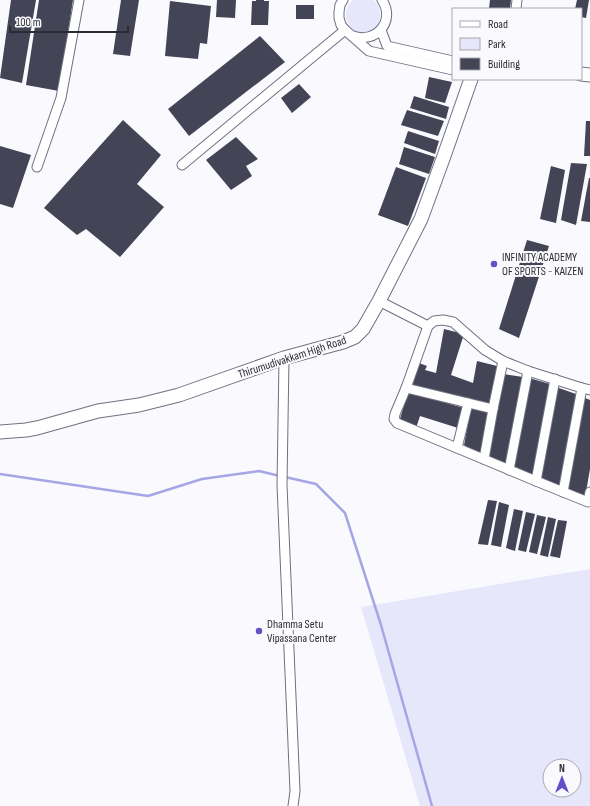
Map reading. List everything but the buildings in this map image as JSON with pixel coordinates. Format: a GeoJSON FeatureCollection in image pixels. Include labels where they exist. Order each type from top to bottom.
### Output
{"type":"FeatureCollection","features":[{"type":"Feature","properties":{"kind":"main road","name":"Thirumudivakkam High Road"},"geometry":{"type":"LineString","coordinates":[[0,432],[37,428],[111,408],[139,405],[172,396],[284,358],[343,342],[355,337],[363,328],[379,301],[421,219],[471,80]]}},
{"type":"Feature","properties":{"kind":"street"},"geometry":{"type":"LineString","coordinates":[[37,167],[61,98],[79,0]]}},
{"type":"Feature","properties":{"kind":"street"},"geometry":{"type":"LineString","coordinates":[[343,0],[340,5],[339,12],[339,18],[342,25],[348,33],[369,51],[452,70]]}},
{"type":"Feature","properties":{"kind":"street"},"geometry":{"type":"LineString","coordinates":[[348,33],[364,38],[370,37],[381,30],[386,19],[383,1]]}},
{"type":"Feature","properties":{"kind":"street"},"geometry":{"type":"LineString","coordinates":[[381,30],[387,46],[452,61]]}},
{"type":"Feature","properties":{"kind":"street"},"geometry":{"type":"LineString","coordinates":[[182,165],[348,33]]}},
{"type":"Feature","properties":{"kind":"street"},"geometry":{"type":"LineString","coordinates":[[379,301],[428,326]]}},
{"type":"Feature","properties":{"kind":"street"},"geometry":{"type":"LineString","coordinates":[[563,492],[586,389],[528,371],[503,361],[485,350],[453,322],[442,320],[434,322],[428,326],[395,414],[394,419],[396,423],[536,481],[563,492],[589,502],[590,492]]}},
{"type":"Feature","properties":{"kind":"street"},"geometry":{"type":"LineString","coordinates":[[284,358],[282,485],[295,791],[293,806]]}},
{"type":"Feature","properties":{"kind":"street"},"geometry":{"type":"LineString","coordinates":[[484,459],[503,361]]}},
{"type":"Feature","properties":{"kind":"street"},"geometry":{"type":"LineString","coordinates":[[510,470],[528,371]]}},
{"type":"Feature","properties":{"kind":"street"},"geometry":{"type":"LineString","coordinates":[[536,481],[555,379]]}},
{"type":"Feature","properties":{"kind":"street"},"geometry":{"type":"LineString","coordinates":[[406,388],[493,410]]}},
{"type":"Feature","properties":{"kind":"street"},"geometry":{"type":"LineString","coordinates":[[457,448],[468,403]]}},
{"type":"Feature","properties":{"kind":"green space"},"geometry":{"type":"Polygon","coordinates":[[[353,0],[373,0],[376,3],[379,7],[380,14],[378,24],[375,28],[368,32],[361,33],[355,31],[350,26],[347,21],[346,14],[348,7],[353,0]]]}},
{"type":"Feature","properties":{"kind":"green space"},"geometry":{"type":"Polygon","coordinates":[[[590,569],[590,806],[420,806],[361,607],[590,569]]]}},
{"type":"Feature","properties":{"kind":"waterway"},"geometry":{"type":"LineString","coordinates":[[0,474],[148,496],[202,479],[259,471],[280,476]]}},
{"type":"Feature","properties":{"kind":"waterway"},"geometry":{"type":"LineString","coordinates":[[285,477],[316,484],[345,513],[381,625],[432,806]]}},
{"type":"Feature","properties":{"kind":"place","name":"INFINITY ACADEMY OF SPORTS - KAIZEN"},"geometry":{"type":"Point","coordinates":[494,264]}},
{"type":"Feature","properties":{"kind":"place","name":"Dhamma Setu Vipassana Center"},"geometry":{"type":"Point","coordinates":[259,631]}}]}
